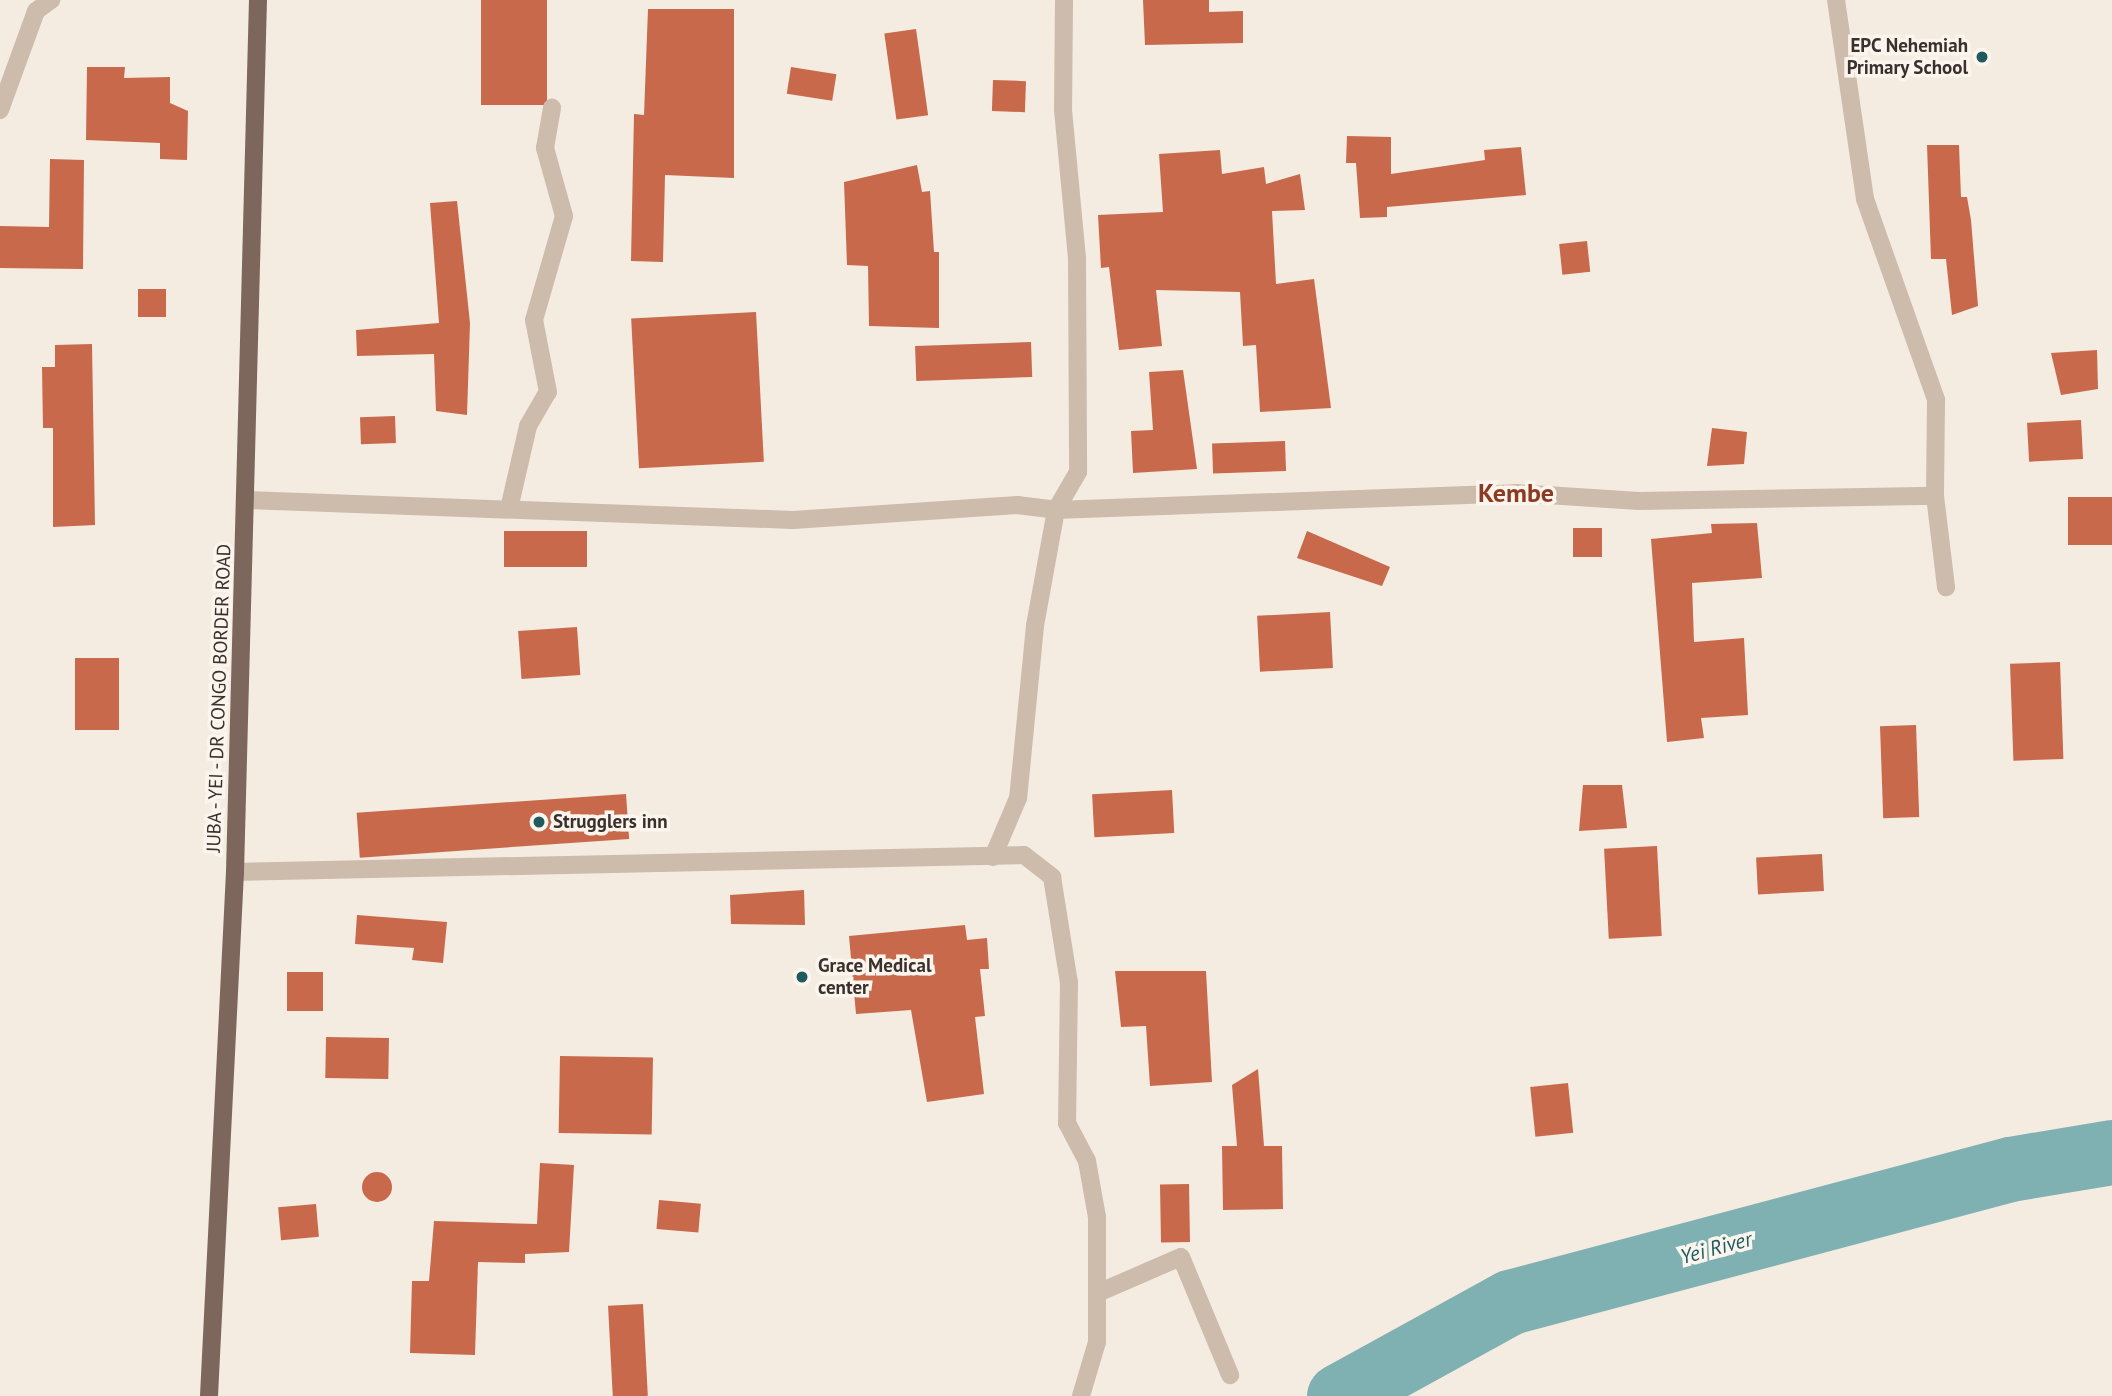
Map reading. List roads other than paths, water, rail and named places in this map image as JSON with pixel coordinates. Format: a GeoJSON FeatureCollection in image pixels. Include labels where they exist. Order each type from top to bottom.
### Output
{"type":"FeatureCollection","features":[{"type":"Feature","properties":{"kind":"main road","name":"JUBA - YEI - DR CONGO BORDER ROAD"},"geometry":{"type":"LineString","coordinates":[[209,1396],[235,872],[258,0]]}},
{"type":"Feature","properties":{"kind":"street"},"geometry":{"type":"LineString","coordinates":[[0,110],[36,12],[51,0]]}},
{"type":"Feature","properties":{"kind":"street"},"geometry":{"type":"LineString","coordinates":[[993,857],[1018,798],[1035,625],[1056,510],[1078,472],[1077,258],[1063,110],[1065,0]]}},
{"type":"Feature","properties":{"kind":"street"},"geometry":{"type":"LineString","coordinates":[[1836,0],[1865,200],[1936,400],[1935,496],[1946,587]]}},
{"type":"Feature","properties":{"kind":"street"},"geometry":{"type":"LineString","coordinates":[[509,509],[528,426],[548,393],[534,320],[564,216],[545,148],[552,108]]}},
{"type":"Feature","properties":{"kind":"street"},"geometry":{"type":"LineString","coordinates":[[246,500],[793,520],[1017,505],[1056,510],[1516,493],[1639,501],[1935,496]]}},
{"type":"Feature","properties":{"kind":"street"},"geometry":{"type":"LineString","coordinates":[[235,872],[1024,855],[1052,877],[1069,984],[1067,1124],[1087,1161],[1100,1292],[1097,1342],[1081,1396]]}},
{"type":"Feature","properties":{"kind":"street"},"geometry":{"type":"LineString","coordinates":[[1100,1292],[1181,1257],[1230,1375]]}},
{"type":"Feature","properties":{"kind":"waterway","name":"Yei River"},"geometry":{"type":"LineString","coordinates":[[1339,1396],[1510,1302],[2010,1169],[2112,1152]]}},
{"type":"Feature","properties":{"kind":"place","name":"EPC Nehemiah Primary School"},"geometry":{"type":"Point","coordinates":[1982,57]}},
{"type":"Feature","properties":{"kind":"place","name":"Strugglers inn"},"geometry":{"type":"Point","coordinates":[539,822]}},
{"type":"Feature","properties":{"kind":"place","name":"Grace Medical center"},"geometry":{"type":"Point","coordinates":[802,977]}},
{"type":"Feature","properties":{"kind":"district","name":"Kembe"},"geometry":{"type":"Point","coordinates":[1516,493]}}]}
